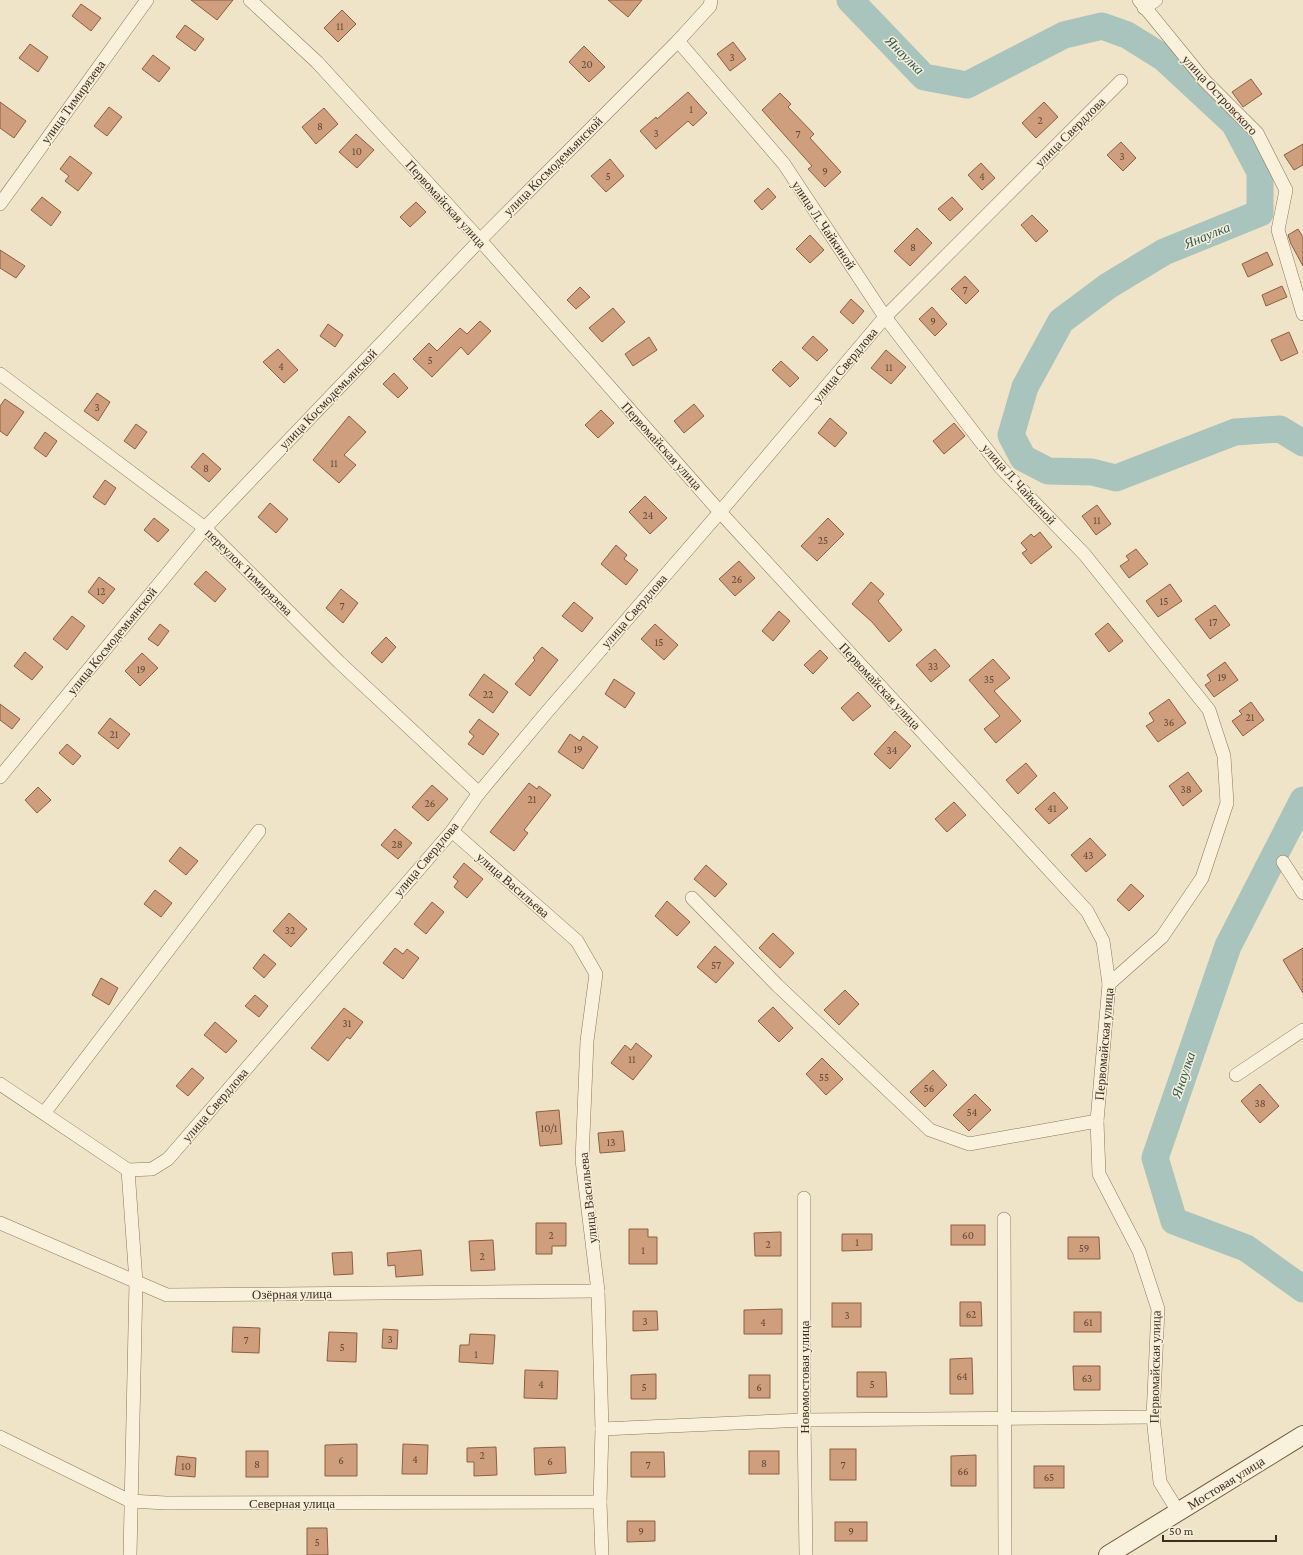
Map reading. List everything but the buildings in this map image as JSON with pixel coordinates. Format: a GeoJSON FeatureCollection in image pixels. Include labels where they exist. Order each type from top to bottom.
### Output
{"type":"FeatureCollection","features":[{"type":"Feature","properties":{"kind":"main road","name":"Мостовая улица"},"geometry":{"type":"LineString","coordinates":[[1108,1555],[1303,1435]]}},
{"type":"Feature","properties":{"kind":"street","name":"улица Тимирязева"},"geometry":{"type":"LineString","coordinates":[[0,204],[147,0]]}},
{"type":"Feature","properties":{"kind":"street","name":"Первомайская улица"},"geometry":{"type":"LineString","coordinates":[[250,0],[317,62],[480,240],[720,512],[1087,911],[1103,941],[1109,984],[1097,1121],[1099,1174],[1139,1251],[1158,1309],[1153,1417],[1160,1482],[1178,1513]]}},
{"type":"Feature","properties":{"kind":"street"},"geometry":{"type":"LineString","coordinates":[[678,42],[710,6],[711,0]]}},
{"type":"Feature","properties":{"kind":"street"},"geometry":{"type":"LineString","coordinates":[[1142,4],[1156,0]]}},
{"type":"Feature","properties":{"kind":"street","name":"улица Островского"},"geometry":{"type":"LineString","coordinates":[[1142,4],[1205,81],[1257,133],[1286,190],[1278,230],[1303,314]]}},
{"type":"Feature","properties":{"kind":"street","name":"улица Космодемьянской"},"geometry":{"type":"LineString","coordinates":[[0,777],[206,528],[480,240],[678,42]]}},
{"type":"Feature","properties":{"kind":"street","name":"улица Л. Чайкиной"},"geometry":{"type":"LineString","coordinates":[[678,42],[784,164],[885,317],[1001,468],[1085,555],[1209,710],[1224,756],[1227,803],[1202,878],[1162,936],[1109,984]]}},
{"type":"Feature","properties":{"kind":"street","name":"улица Свердлова"},"geometry":{"type":"LineString","coordinates":[[128,1170],[152,1169],[168,1159],[452,830],[479,794],[546,713],[720,512],[885,317],[1121,81]]}},
{"type":"Feature","properties":{"kind":"street","name":"переулок Тимирязева"},"geometry":{"type":"LineString","coordinates":[[0,374],[206,528],[339,662],[479,794]]}},
{"type":"Feature","properties":{"kind":"street","name":"улица Васильева"},"geometry":{"type":"LineString","coordinates":[[452,830],[577,940],[596,974],[587,1040],[582,1160],[598,1291],[602,1429],[600,1502],[602,1555]]}},
{"type":"Feature","properties":{"kind":"street"},"geometry":{"type":"LineString","coordinates":[[44,1112],[259,831]]}},
{"type":"Feature","properties":{"kind":"street"},"geometry":{"type":"LineString","coordinates":[[1283,862],[1303,893]]}},
{"type":"Feature","properties":{"kind":"street"},"geometry":{"type":"LineString","coordinates":[[692,898],[777,985],[930,1130],[969,1144],[1097,1121]]}},
{"type":"Feature","properties":{"kind":"street"},"geometry":{"type":"LineString","coordinates":[[1236,1075],[1303,1030]]}},
{"type":"Feature","properties":{"kind":"street"},"geometry":{"type":"LineString","coordinates":[[0,1084],[44,1112],[128,1170],[136,1282],[130,1555]]}},
{"type":"Feature","properties":{"kind":"street","name":"Новомостовая улица"},"geometry":{"type":"LineString","coordinates":[[804,1198],[804,1420],[806,1555]]}},
{"type":"Feature","properties":{"kind":"street"},"geometry":{"type":"LineString","coordinates":[[1004,1219],[1005,1555]]}},
{"type":"Feature","properties":{"kind":"street","name":"Озёрная улица"},"geometry":{"type":"LineString","coordinates":[[0,1223],[167,1295],[598,1291]]}},
{"type":"Feature","properties":{"kind":"street"},"geometry":{"type":"LineString","coordinates":[[602,1429],[804,1420],[1153,1417]]}},
{"type":"Feature","properties":{"kind":"street","name":"Северная улица"},"geometry":{"type":"LineString","coordinates":[[0,1437],[130,1501],[166,1503],[600,1502]]}},
{"type":"Feature","properties":{"kind":"waterway","name":"Янаулка"},"geometry":{"type":"LineString","coordinates":[[850,0],[924,77],[967,85],[1064,35],[1102,26],[1127,35],[1164,58],[1234,123],[1260,172],[1260,213],[1164,252],[1108,286],[1061,321],[1025,387],[1011,435],[1023,458],[1048,471],[1092,472],[1116,478],[1235,432],[1280,429],[1303,443]]}},
{"type":"Feature","properties":{"kind":"waterway","name":"Янаулка"},"geometry":{"type":"LineString","coordinates":[[1303,800],[1228,946],[1155,1158],[1174,1221],[1246,1248],[1303,1289]]}}]}
